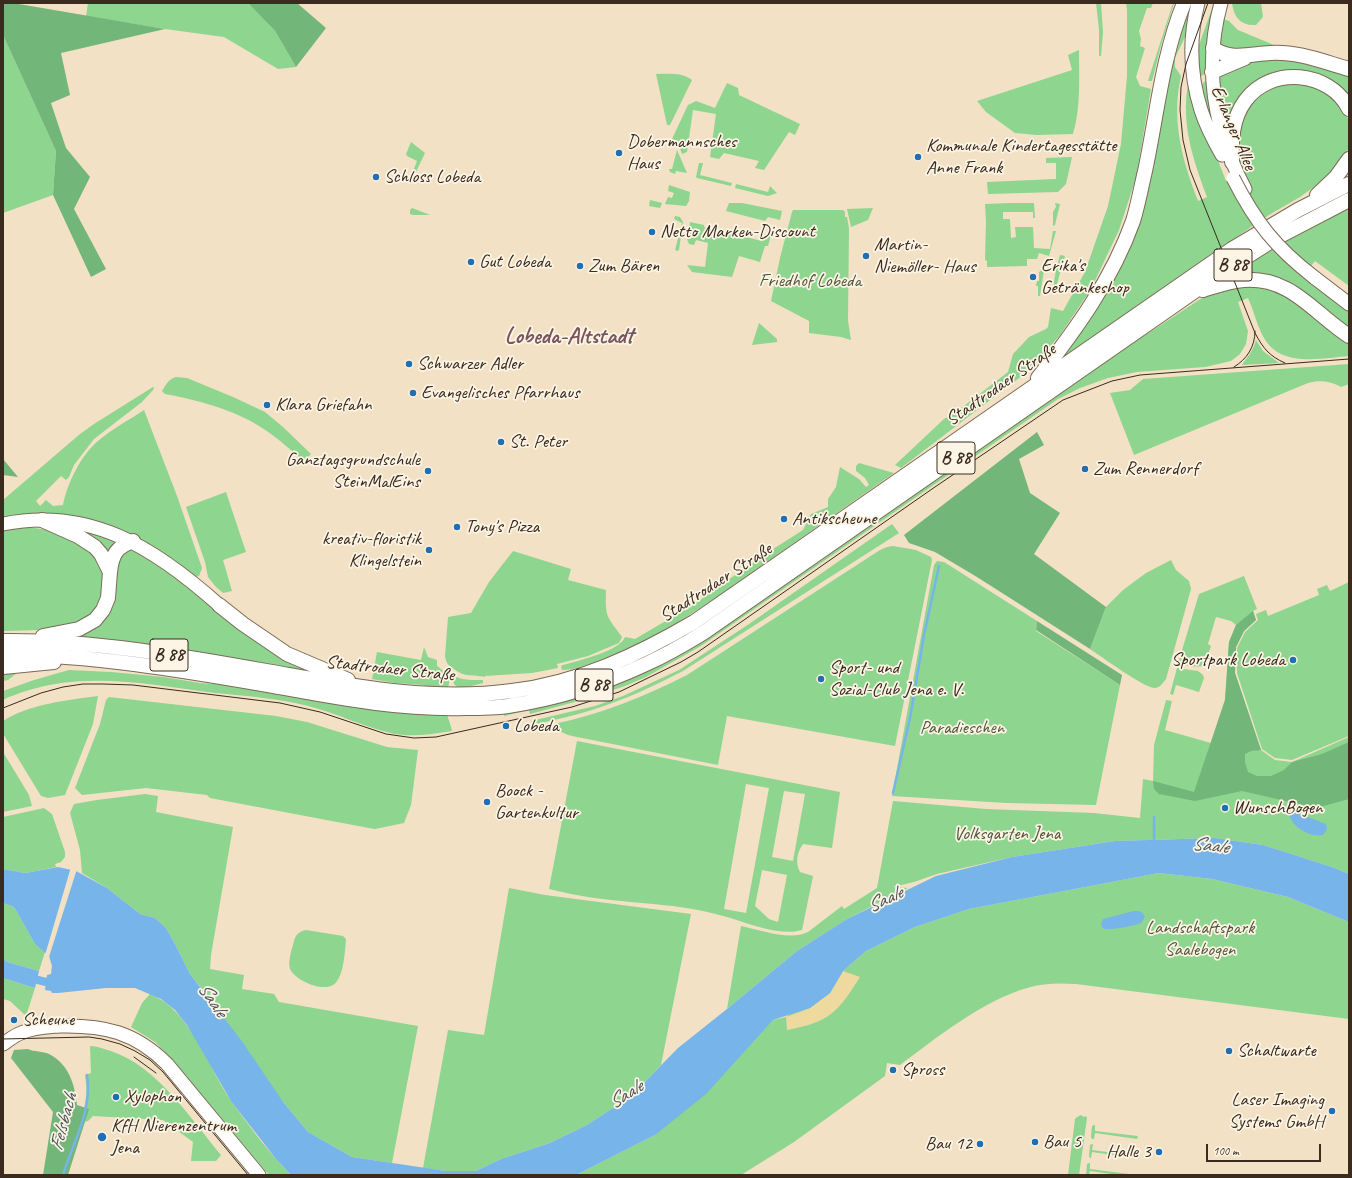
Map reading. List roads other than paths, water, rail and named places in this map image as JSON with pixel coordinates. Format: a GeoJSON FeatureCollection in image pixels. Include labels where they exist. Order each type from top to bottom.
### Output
{"type":"FeatureCollection","features":[{"type":"Feature","properties":{"kind":"main road"},"geometry":{"type":"LineString","coordinates":[[1029,389],[1092,305],[1124,244],[1138,203],[1172,35],[1184,3]]}},
{"type":"Feature","properties":{"kind":"main road","name":"Erlanger Allee"},"geometry":{"type":"LineString","coordinates":[[1198,3],[1194,22],[1192,45],[1192,65],[1195,86],[1201,111],[1206,123],[1236,177]]}},
{"type":"Feature","properties":{"kind":"main road","name":"Erlanger Allee"},"geometry":{"type":"LineString","coordinates":[[1221,3],[1216,24],[1212,72],[1218,117],[1236,177],[1248,208],[1267,229],[1284,252],[1317,275]]}},
{"type":"Feature","properties":{"kind":"main road"},"geometry":{"type":"LineString","coordinates":[[1213,48],[1225,54],[1251,56]]}},
{"type":"Feature","properties":{"kind":"main road"},"geometry":{"type":"LineString","coordinates":[[1195,86],[1203,78],[1225,66],[1251,56],[1268,53],[1296,54],[1349,69]]}},
{"type":"Feature","properties":{"kind":"main road"},"geometry":{"type":"LineString","coordinates":[[1232,162],[1231,147],[1233,130],[1241,107],[1253,93],[1269,83],[1291,77],[1311,79],[1324,84],[1335,92],[1349,109]]}},
{"type":"Feature","properties":{"kind":"main road"},"geometry":{"type":"LineString","coordinates":[[1298,210],[1336,177],[1349,159]]}},
{"type":"Feature","properties":{"kind":"main road","name":"Stadtrodaer Straße"},"geometry":{"type":"LineString","coordinates":[[8,641],[63,643],[145,652],[399,693],[443,695],[486,694],[514,691],[599,670],[636,654],[688,626],[731,598],[1232,249],[1298,210],[1349,184]]}},
{"type":"Feature","properties":{"kind":"main road","name":"Stadtrodaer Straße"},"geometry":{"type":"LineString","coordinates":[[3,654],[88,658],[193,673],[364,702],[423,708],[507,706],[564,694],[609,680],[648,664],[709,629],[1191,293],[1276,238],[1349,200]]}},
{"type":"Feature","properties":{"kind":"main road"},"geometry":{"type":"LineString","coordinates":[[1317,275],[1349,294]]}},
{"type":"Feature","properties":{"kind":"main road"},"geometry":{"type":"LineString","coordinates":[[1317,275],[1349,304]]}},
{"type":"Feature","properties":{"kind":"main road"},"geometry":{"type":"LineString","coordinates":[[1191,293],[1243,280],[1267,281],[1289,289],[1349,336]]}},
{"type":"Feature","properties":{"kind":"main road"},"geometry":{"type":"LineString","coordinates":[[1326,318],[1349,330]]}},
{"type":"Feature","properties":{"kind":"main road"},"geometry":{"type":"LineString","coordinates":[[3,524],[42,520],[70,522],[108,531],[133,541],[152,552],[206,593],[243,624],[287,654],[369,689]]}},
{"type":"Feature","properties":{"kind":"main road"},"geometry":{"type":"LineString","coordinates":[[42,520],[78,536],[95,547],[110,572]]}},
{"type":"Feature","properties":{"kind":"main road"},"geometry":{"type":"LineString","coordinates":[[8,641],[79,629],[95,620],[103,610],[108,598],[111,561],[116,551],[122,545],[133,541]]}},
{"type":"Feature","properties":{"kind":"main road"},"geometry":{"type":"LineString","coordinates":[[3,667],[88,658]]}},
{"type":"Feature","properties":{"kind":"main road"},"geometry":{"type":"LineString","coordinates":[[3,1044],[21,1033],[39,1027],[89,1026],[106,1028],[131,1037],[155,1053],[166,1064],[258,1175]]}},
{"type":"Feature","properties":{"kind":"water"},"geometry":{"type":"Polygon","coordinates":[[[1289,810],[1326,824],[1327,829],[1323,835],[1317,835],[1300,829],[1292,821],[1289,810]]]}},
{"type":"Feature","properties":{"kind":"water","name":"Saale"},"geometry":{"type":"Polygon","coordinates":[[[1215,838],[1263,845],[1332,867],[1349,874],[1349,922],[1288,897],[1212,879],[1159,873],[969,909],[915,927],[866,951],[843,971],[830,993],[810,1008],[773,1020],[706,1094],[655,1135],[576,1175],[291,1175],[276,1159],[231,1101],[187,1025],[175,1010],[161,999],[135,988],[106,988],[58,993],[52,993],[51,991],[45,990],[47,975],[51,974],[52,966],[49,956],[35,944],[14,907],[3,903],[3,869],[25,873],[58,867],[76,871],[107,888],[140,914],[155,918],[166,928],[190,974],[241,1040],[284,1103],[308,1132],[352,1157],[446,1171],[476,1171],[501,1159],[550,1143],[587,1125],[630,1097],[678,1048],[797,951],[847,919],[936,876],[1012,857],[1115,841],[1215,838]]]}},
{"type":"Feature","properties":{"kind":"water"},"geometry":{"type":"Polygon","coordinates":[[[1134,911],[1140,912],[1145,917],[1139,924],[1112,929],[1105,929],[1102,927],[1101,924],[1103,919],[1134,911]]]}},
{"type":"Feature","properties":{"kind":"water"},"geometry":{"type":"Polygon","coordinates":[[[3,958],[7,962],[39,971],[35,988],[3,978],[3,958]]]}},
{"type":"Feature","properties":{"kind":"waterway"},"geometry":{"type":"LineString","coordinates":[[893,793],[910,718],[924,635],[939,566]]}},
{"type":"Feature","properties":{"kind":"waterway"},"geometry":{"type":"LineString","coordinates":[[1154,817],[1154,843]]}},
{"type":"Feature","properties":{"kind":"waterway"},"geometry":{"type":"LineString","coordinates":[[26,977],[46,982],[56,981]]}},
{"type":"Feature","properties":{"kind":"waterway","name":"Felsbach"},"geometry":{"type":"LineString","coordinates":[[63,1175],[85,1113],[88,1088],[87,1075]]}},
{"type":"Feature","properties":{"kind":"tram line"},"geometry":{"type":"LineString","coordinates":[[1208,3],[1186,64],[1181,87],[1180,110],[1183,140],[1190,170],[1255,333],[1267,351],[1285,363]]}},
{"type":"Feature","properties":{"kind":"tram line"},"geometry":{"type":"LineString","coordinates":[[1234,367],[1243,360],[1252,347],[1255,331]]}},
{"type":"Feature","properties":{"kind":"tram line"},"geometry":{"type":"LineString","coordinates":[[3,708],[41,693],[63,687],[83,684],[133,685],[280,703],[320,712],[386,734],[414,738],[436,737],[572,707],[619,692],[681,662],[698,652],[1063,400],[1112,381],[1140,375],[1349,359]]}},
{"type":"Feature","properties":{"kind":"tram line"},"geometry":{"type":"LineString","coordinates":[[3,1039],[89,1037],[120,1044],[135,1051],[150,1060],[163,1072],[248,1175]]}},
{"type":"Feature","properties":{"kind":"tram line"},"geometry":{"type":"LineString","coordinates":[[134,1057],[156,1073]]}},
{"type":"Feature","properties":{"kind":"place","name":"Dobermannsches Haus"},"geometry":{"type":"Point","coordinates":[619,153]}},
{"type":"Feature","properties":{"kind":"place","name":"Kommunale Kindertagesstätte Anne Frank"},"geometry":{"type":"Point","coordinates":[918,157]}},
{"type":"Feature","properties":{"kind":"place","name":"Schloss Lobeda"},"geometry":{"type":"Point","coordinates":[376,177]}},
{"type":"Feature","properties":{"kind":"place","name":"Netto Marken-Discount"},"geometry":{"type":"Point","coordinates":[652,232]}},
{"type":"Feature","properties":{"kind":"place","name":"Martin- Niemöller- Haus"},"geometry":{"type":"Point","coordinates":[866,256]}},
{"type":"Feature","properties":{"kind":"place","name":"Gut Lobeda"},"geometry":{"type":"Point","coordinates":[471,262]}},
{"type":"Feature","properties":{"kind":"place","name":"Zum Bären"},"geometry":{"type":"Point","coordinates":[580,266]}},
{"type":"Feature","properties":{"kind":"place","name":"Erika's Getränkeshop"},"geometry":{"type":"Point","coordinates":[1033,277]}},
{"type":"Feature","properties":{"kind":"place","name":"Schwarzer Adler"},"geometry":{"type":"Point","coordinates":[409,364]}},
{"type":"Feature","properties":{"kind":"place","name":"Evangelisches Pfarrhaus"},"geometry":{"type":"Point","coordinates":[413,393]}},
{"type":"Feature","properties":{"kind":"place","name":"Klara Griefahn"},"geometry":{"type":"Point","coordinates":[267,405]}},
{"type":"Feature","properties":{"kind":"place","name":"St. Peter"},"geometry":{"type":"Point","coordinates":[501,442]}},
{"type":"Feature","properties":{"kind":"place","name":"Zum Rennerdorf"},"geometry":{"type":"Point","coordinates":[1085,469]}},
{"type":"Feature","properties":{"kind":"place","name":"Ganztagsgrundschule SteinMalEins"},"geometry":{"type":"Point","coordinates":[428,471]}},
{"type":"Feature","properties":{"kind":"place","name":"Antikscheune"},"geometry":{"type":"Point","coordinates":[784,519]}},
{"type":"Feature","properties":{"kind":"place","name":"Tony's Pizza"},"geometry":{"type":"Point","coordinates":[457,527]}},
{"type":"Feature","properties":{"kind":"place","name":"kreativ-floristik Klingelstein"},"geometry":{"type":"Point","coordinates":[429,550]}},
{"type":"Feature","properties":{"kind":"place","name":"Sportpark Lobeda"},"geometry":{"type":"Point","coordinates":[1293,660]}},
{"type":"Feature","properties":{"kind":"place","name":"Sport- und Sozial-Club Jena e. V."},"geometry":{"type":"Point","coordinates":[821,679]}},
{"type":"Feature","properties":{"kind":"place","name":"Lobeda"},"geometry":{"type":"Point","coordinates":[506,726]}},
{"type":"Feature","properties":{"kind":"place","name":"Boock - Gartenkultur"},"geometry":{"type":"Point","coordinates":[487,802]}},
{"type":"Feature","properties":{"kind":"place","name":"WunschBogen"},"geometry":{"type":"Point","coordinates":[1225,808]}},
{"type":"Feature","properties":{"kind":"place","name":"Scheune"},"geometry":{"type":"Point","coordinates":[14,1020]}},
{"type":"Feature","properties":{"kind":"place","name":"Schaltwarte"},"geometry":{"type":"Point","coordinates":[1229,1051]}},
{"type":"Feature","properties":{"kind":"place","name":"Spross"},"geometry":{"type":"Point","coordinates":[893,1070]}},
{"type":"Feature","properties":{"kind":"place","name":"Xylophon"},"geometry":{"type":"Point","coordinates":[116,1097]}},
{"type":"Feature","properties":{"kind":"place","name":"Laser Imaging Systems GmbH"},"geometry":{"type":"Point","coordinates":[1332,1111]}},
{"type":"Feature","properties":{"kind":"place","name":"KfH Nierenzentrum Jena"},"geometry":{"type":"Point","coordinates":[102,1137]}},
{"type":"Feature","properties":{"kind":"place","name":"Bau 5"},"geometry":{"type":"Point","coordinates":[1035,1142]}},
{"type":"Feature","properties":{"kind":"place","name":"Bau 12"},"geometry":{"type":"Point","coordinates":[980,1144]}},
{"type":"Feature","properties":{"kind":"place","name":"Halle 3"},"geometry":{"type":"Point","coordinates":[1159,1152]}},
{"type":"Feature","properties":{"kind":"district","name":"Lobeda-Altstadt"},"geometry":{"type":"Point","coordinates":[569,337]}},
{"type":"Feature","properties":{"kind":"park label","name":"Friedhof Lobeda"},"geometry":{"type":"Point","coordinates":[810,281]}},
{"type":"Feature","properties":{"kind":"park label","name":"Paradieschen"},"geometry":{"type":"Point","coordinates":[962,728]}},
{"type":"Feature","properties":{"kind":"park label","name":"Volksgarten Jena"},"geometry":{"type":"Point","coordinates":[1007,834]}},
{"type":"Feature","properties":{"kind":"park label","name":"Landschaftspark Saalebogen"},"geometry":{"type":"Point","coordinates":[1200,939]}}]}
